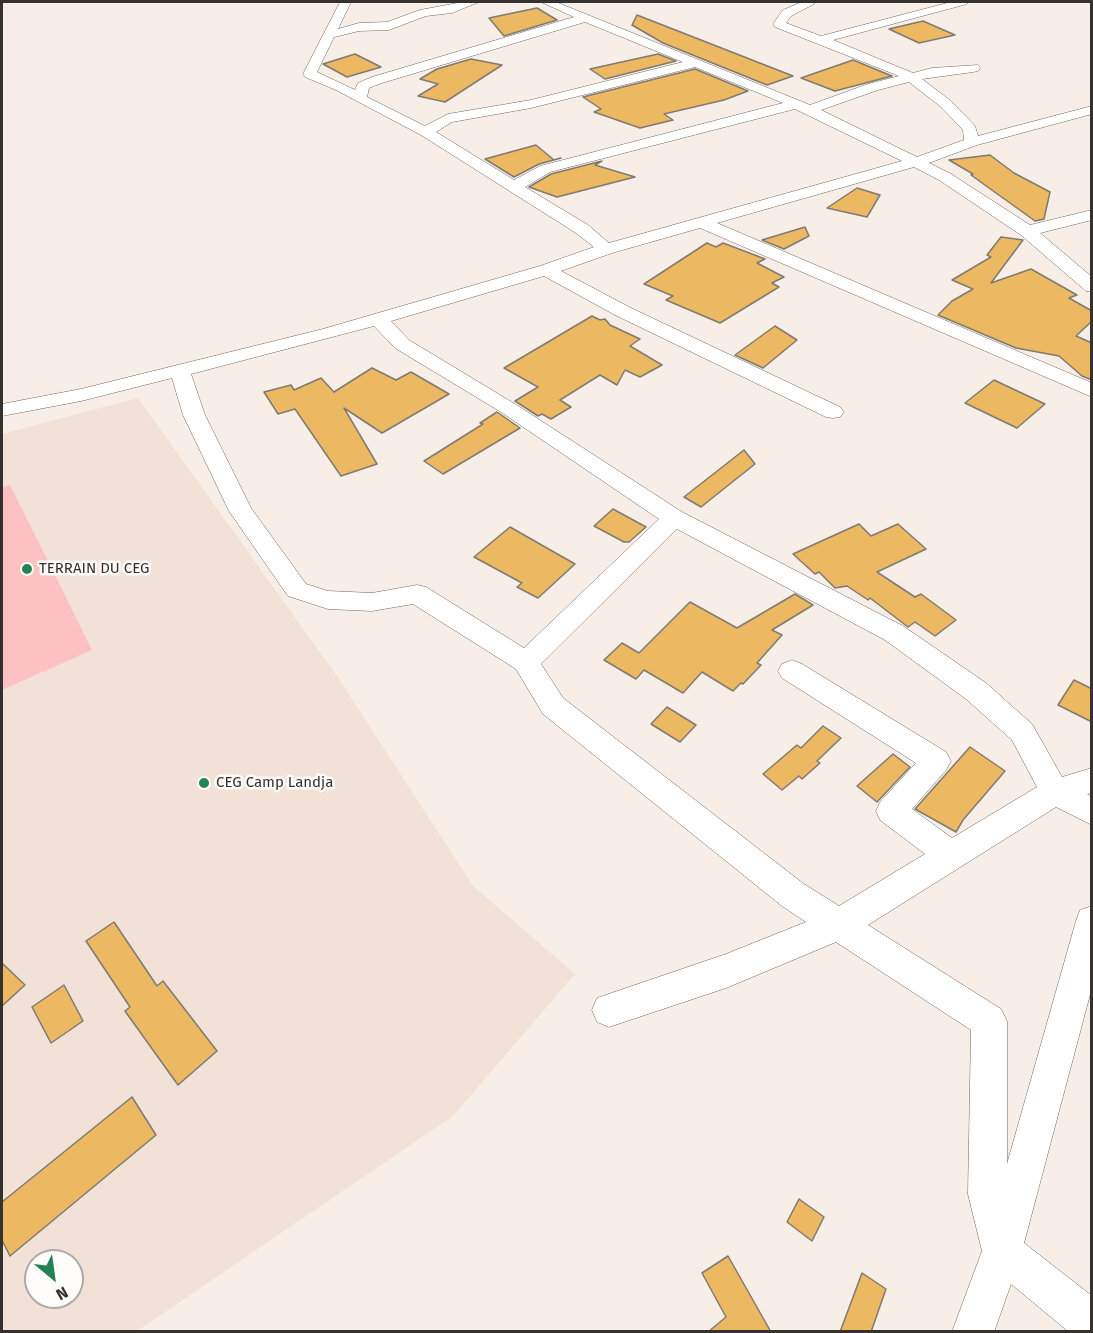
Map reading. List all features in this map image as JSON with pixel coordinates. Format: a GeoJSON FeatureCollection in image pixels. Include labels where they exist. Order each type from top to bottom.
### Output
{"type":"FeatureCollection","features":[{"type":"Feature","properties":{"kind":"street"},"geometry":{"type":"LineString","coordinates":[[345,2],[310,74],[341,87],[426,132],[582,229],[606,249]]}},
{"type":"Feature","properties":{"kind":"street"},"geometry":{"type":"LineString","coordinates":[[328,35],[359,27],[389,26],[424,13],[448,10],[473,2]]}},
{"type":"Feature","properties":{"kind":"street"},"geometry":{"type":"LineString","coordinates":[[547,2],[803,107],[945,177],[1027,231],[1092,287]]}},
{"type":"Feature","properties":{"kind":"street"},"geometry":{"type":"LineString","coordinates":[[810,2],[787,13],[779,24],[910,77],[946,104],[970,129],[972,142]]}},
{"type":"Feature","properties":{"kind":"street"},"geometry":{"type":"LineString","coordinates":[[820,40],[963,2]]}},
{"type":"Feature","properties":{"kind":"street"},"geometry":{"type":"LineString","coordinates":[[360,99],[363,86],[378,80],[585,18]]}},
{"type":"Feature","properties":{"kind":"street"},"geometry":{"type":"LineString","coordinates":[[426,132],[448,118],[531,104],[696,63]]}},
{"type":"Feature","properties":{"kind":"street"},"geometry":{"type":"LineString","coordinates":[[513,187],[545,169],[803,107],[910,77],[932,72],[973,68]]}},
{"type":"Feature","properties":{"kind":"street"},"geometry":{"type":"LineString","coordinates":[[2,410],[81,395],[378,319],[546,270],[606,249],[916,162],[972,142],[1090,110]]}},
{"type":"Feature","properties":{"kind":"street"},"geometry":{"type":"LineString","coordinates":[[1027,231],[1092,215]]}},
{"type":"Feature","properties":{"kind":"street"},"geometry":{"type":"LineString","coordinates":[[703,223],[1092,391]]}},
{"type":"Feature","properties":{"kind":"street"},"geometry":{"type":"LineString","coordinates":[[546,270],[622,311],[833,412]]}},
{"type":"Feature","properties":{"kind":"street"},"geometry":{"type":"LineString","coordinates":[[378,319],[402,344],[508,408],[674,518],[894,633],[976,691],[1022,732],[1054,792],[1092,812]]}},
{"type":"Feature","properties":{"kind":"street"},"geometry":{"type":"LineString","coordinates":[[180,371],[194,415],[241,511],[297,590],[328,600],[372,602],[417,594],[526,662],[552,706],[794,895],[989,1022],[987,1194],[1002,1251],[1092,1323]]}},
{"type":"Feature","properties":{"kind":"street"},"geometry":{"type":"LineString","coordinates":[[526,662],[674,518]]}},
{"type":"Feature","properties":{"kind":"street"},"geometry":{"type":"LineString","coordinates":[[792,671],[936,760],[891,811],[952,856]]}},
{"type":"Feature","properties":{"kind":"street"},"geometry":{"type":"LineString","coordinates":[[609,1010],[726,971],[838,925],[1054,792],[1092,780]]}},
{"type":"Feature","properties":{"kind":"street"},"geometry":{"type":"LineString","coordinates":[[973,1332],[1002,1251],[1092,921]]}},
{"type":"Feature","properties":{"kind":"shaded area","name":"CEG Camp Landja"},"geometry":{"type":"Polygon","coordinates":[[[138,398],[339,679],[473,886],[575,974],[453,1116],[137,1331],[2,1332],[2,434],[138,398]]]}},
{"type":"Feature","properties":{"kind":"shaded area","name":"TERRAIN DU CEG"},"geometry":{"type":"Polygon","coordinates":[[[10,485],[92,650],[2,690],[2,488],[10,485]]]}},
{"type":"Feature","properties":{"kind":"building"},"geometry":{"type":"Polygon","coordinates":[[[537,8],[557,20],[504,36],[489,18],[537,8]]]}},
{"type":"Feature","properties":{"kind":"building"},"geometry":{"type":"Polygon","coordinates":[[[637,15],[793,76],[767,85],[663,43],[632,25],[637,15]]]}},
{"type":"Feature","properties":{"kind":"building"},"geometry":{"type":"Polygon","coordinates":[[[923,21],[955,35],[919,43],[889,29],[923,21]]]}},
{"type":"Feature","properties":{"kind":"building"},"geometry":{"type":"Polygon","coordinates":[[[355,54],[381,67],[347,77],[323,64],[355,54]]]}},
{"type":"Feature","properties":{"kind":"building"},"geometry":{"type":"Polygon","coordinates":[[[658,54],[676,61],[605,79],[590,69],[658,54]]]}},
{"type":"Feature","properties":{"kind":"building"},"geometry":{"type":"Polygon","coordinates":[[[471,59],[502,65],[445,102],[418,96],[438,84],[420,79],[437,69],[471,59]]]}},
{"type":"Feature","properties":{"kind":"building"},"geometry":{"type":"Polygon","coordinates":[[[853,60],[892,76],[835,91],[801,78],[853,60]]]}},
{"type":"Feature","properties":{"kind":"building"},"geometry":{"type":"Polygon","coordinates":[[[695,69],[748,91],[724,100],[664,114],[673,120],[640,128],[594,112],[601,109],[583,97],[695,69]]]}},
{"type":"Feature","properties":{"kind":"building"},"geometry":{"type":"Polygon","coordinates":[[[536,145],[554,160],[539,164],[514,177],[485,159],[536,145]]]}},
{"type":"Feature","properties":{"kind":"building"},"geometry":{"type":"Polygon","coordinates":[[[990,155],[1014,173],[1050,192],[1044,219],[1035,221],[971,175],[973,174],[949,160],[990,155]]]}},
{"type":"Feature","properties":{"kind":"building"},"geometry":{"type":"Polygon","coordinates":[[[602,161],[595,165],[635,177],[557,197],[529,187],[551,174],[602,161]]]}},
{"type":"Feature","properties":{"kind":"building"},"geometry":{"type":"Polygon","coordinates":[[[857,188],[880,195],[867,217],[827,208],[857,188]]]}},
{"type":"Feature","properties":{"kind":"building"},"geometry":{"type":"Polygon","coordinates":[[[805,227],[809,236],[784,249],[762,240],[805,227]]]}},
{"type":"Feature","properties":{"kind":"building"},"geometry":{"type":"Polygon","coordinates":[[[1001,237],[1023,240],[991,283],[1031,269],[1077,295],[1069,298],[1092,311],[1092,321],[1076,336],[1092,343],[1092,380],[1082,376],[1059,356],[1016,348],[938,315],[952,301],[973,289],[952,280],[991,257],[987,255],[1001,237]]]}},
{"type":"Feature","properties":{"kind":"building"},"geometry":{"type":"Polygon","coordinates":[[[707,243],[716,247],[723,243],[765,259],[757,263],[784,277],[772,283],[779,287],[720,323],[666,300],[673,296],[644,284],[707,243]]]}},
{"type":"Feature","properties":{"kind":"building"},"geometry":{"type":"Polygon","coordinates":[[[592,316],[600,320],[605,319],[610,325],[640,339],[630,346],[662,365],[640,377],[625,370],[617,385],[600,375],[560,400],[571,407],[551,419],[542,414],[538,416],[515,401],[538,387],[504,368],[592,316]]]}},
{"type":"Feature","properties":{"kind":"building"},"geometry":{"type":"Polygon","coordinates":[[[775,326],[797,340],[763,368],[735,355],[775,326]]]}},
{"type":"Feature","properties":{"kind":"building"},"geometry":{"type":"Polygon","coordinates":[[[372,368],[396,380],[411,372],[449,394],[382,433],[344,408],[377,464],[341,476],[295,409],[278,414],[264,392],[291,385],[294,390],[321,378],[334,392],[372,368]]]}},
{"type":"Feature","properties":{"kind":"building"},"geometry":{"type":"Polygon","coordinates":[[[994,380],[1045,404],[1017,428],[965,403],[994,380]]]}},
{"type":"Feature","properties":{"kind":"building"},"geometry":{"type":"Polygon","coordinates":[[[497,412],[520,428],[443,474],[424,461],[483,424],[480,423],[497,412]]]}},
{"type":"Feature","properties":{"kind":"building"},"geometry":{"type":"Polygon","coordinates":[[[744,450],[755,464],[701,507],[684,497],[744,450]]]}},
{"type":"Feature","properties":{"kind":"building"},"geometry":{"type":"Polygon","coordinates":[[[613,509],[646,527],[629,542],[624,542],[594,526],[613,509]]]}},
{"type":"Feature","properties":{"kind":"building"},"geometry":{"type":"Polygon","coordinates":[[[859,524],[871,536],[898,524],[926,549],[877,572],[915,597],[921,594],[956,620],[935,636],[915,622],[908,627],[870,598],[868,600],[847,586],[835,588],[819,572],[815,574],[793,554],[859,524]]]}},
{"type":"Feature","properties":{"kind":"building"},"geometry":{"type":"Polygon","coordinates":[[[510,527],[575,564],[538,598],[517,587],[522,583],[474,557],[510,527]]]}},
{"type":"Feature","properties":{"kind":"building"},"geometry":{"type":"Polygon","coordinates":[[[795,594],[813,605],[772,630],[782,635],[757,663],[761,665],[733,691],[702,672],[683,693],[644,670],[636,679],[604,660],[622,643],[639,653],[690,602],[737,628],[795,594]]]}},
{"type":"Feature","properties":{"kind":"building"},"geometry":{"type":"Polygon","coordinates":[[[1074,680],[1092,689],[1092,722],[1058,705],[1074,680]]]}},
{"type":"Feature","properties":{"kind":"building"},"geometry":{"type":"Polygon","coordinates":[[[667,707],[696,725],[680,742],[651,724],[667,707]]]}},
{"type":"Feature","properties":{"kind":"building"},"geometry":{"type":"Polygon","coordinates":[[[823,726],[841,738],[817,761],[820,763],[802,779],[799,776],[782,790],[763,774],[797,745],[801,748],[823,726]]]}},
{"type":"Feature","properties":{"kind":"building"},"geometry":{"type":"Polygon","coordinates":[[[970,747],[1005,771],[963,820],[956,832],[915,809],[970,747]]]}},
{"type":"Feature","properties":{"kind":"building"},"geometry":{"type":"Polygon","coordinates":[[[893,754],[910,767],[877,802],[857,786],[893,754]]]}},
{"type":"Feature","properties":{"kind":"building"},"geometry":{"type":"Polygon","coordinates":[[[114,922],[157,986],[163,981],[217,1051],[178,1085],[125,1011],[130,1007],[86,941],[114,922]]]}},
{"type":"Feature","properties":{"kind":"building"},"geometry":{"type":"Polygon","coordinates":[[[2,963],[25,985],[2,1006],[2,963]]]}},
{"type":"Feature","properties":{"kind":"building"},"geometry":{"type":"Polygon","coordinates":[[[64,985],[83,1021],[51,1043],[32,1007],[64,985]]]}},
{"type":"Feature","properties":{"kind":"building"},"geometry":{"type":"Polygon","coordinates":[[[132,1097],[156,1135],[10,1256],[2,1240],[2,1202],[132,1097]]]}},
{"type":"Feature","properties":{"kind":"building"},"geometry":{"type":"Polygon","coordinates":[[[799,1199],[824,1217],[812,1241],[787,1222],[799,1199]]]}},
{"type":"Feature","properties":{"kind":"building"},"geometry":{"type":"Polygon","coordinates":[[[728,1256],[771,1332],[708,1332],[726,1317],[702,1273],[728,1256]]]}},
{"type":"Feature","properties":{"kind":"building"},"geometry":{"type":"Polygon","coordinates":[[[862,1273],[886,1289],[871,1332],[840,1332],[862,1273]]]}},
{"type":"Feature","properties":{"kind":"place","name":"TERRAIN DU CEG"},"geometry":{"type":"Point","coordinates":[27,569]}},
{"type":"Feature","properties":{"kind":"place","name":"CEG Camp Landja"},"geometry":{"type":"Point","coordinates":[204,783]}}]}
